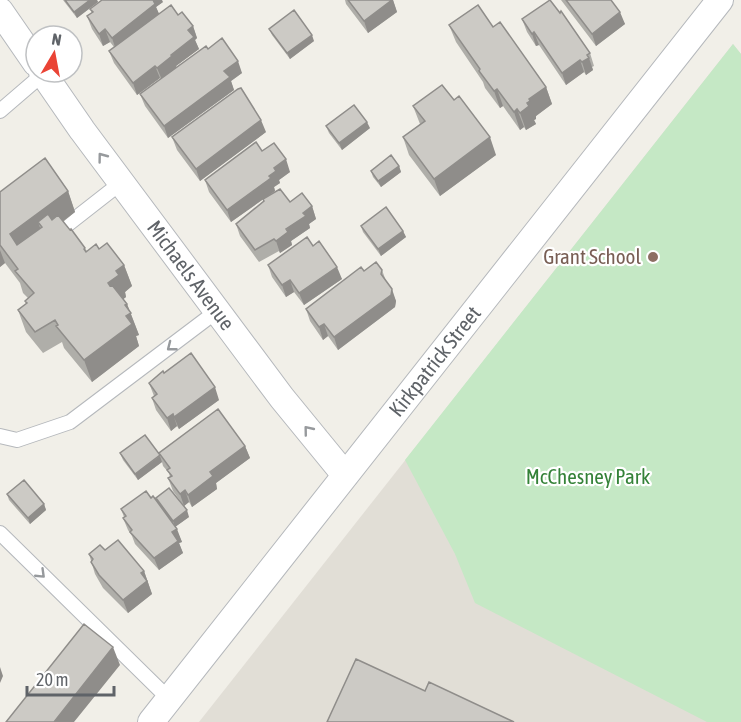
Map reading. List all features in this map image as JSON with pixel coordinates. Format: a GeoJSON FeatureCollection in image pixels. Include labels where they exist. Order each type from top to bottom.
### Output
{"type":"FeatureCollection","features":[{"type":"Feature","properties":{"kind":"street","name":"Kirkpatrick Street"},"geometry":{"type":"LineString","coordinates":[[151,722],[720,0]]}},
{"type":"Feature","properties":{"kind":"street","name":"Michaels Avenue"},"geometry":{"type":"LineString","coordinates":[[0,11],[24,46]]}},
{"type":"Feature","properties":{"kind":"street","name":"Michaels Avenue"},"geometry":{"type":"LineString","coordinates":[[50,84],[282,398],[345,475]]}},
{"type":"Feature","properties":{"kind":"lane"},"geometry":{"type":"LineString","coordinates":[[0,111],[26,84]]}},
{"type":"Feature","properties":{"kind":"lane"},"geometry":{"type":"LineString","coordinates":[[67,225],[122,182]]}},
{"type":"Feature","properties":{"kind":"lane"},"geometry":{"type":"LineString","coordinates":[[0,436],[17,441],[70,422],[217,311]]}},
{"type":"Feature","properties":{"kind":"lane"},"geometry":{"type":"LineString","coordinates":[[0,533],[169,699]]}},
{"type":"Feature","properties":{"kind":"shaded area","name":"McChesney Park"},"geometry":{"type":"Polygon","coordinates":[[[733,44],[741,54],[741,722],[199,722],[733,44]]]}},
{"type":"Feature","properties":{"kind":"green space","name":"McChesney Park"},"geometry":{"type":"Polygon","coordinates":[[[733,44],[741,54],[741,722],[707,722],[475,603],[455,554],[405,460],[733,44]]]}},
{"type":"Feature","properties":{"kind":"building"},"geometry":{"type":"Polygon","coordinates":[[[65,0],[90,0],[74,12],[65,0]]]}},
{"type":"Feature","properties":{"kind":"building"},"geometry":{"type":"Polygon","coordinates":[[[102,0],[153,0],[155,4],[112,38],[105,29],[99,34],[87,16],[93,12],[90,9],[102,0]]]}},
{"type":"Feature","properties":{"kind":"building"},"geometry":{"type":"Polygon","coordinates":[[[348,0],[392,0],[364,21],[348,0]]]}},
{"type":"Feature","properties":{"kind":"building"},"geometry":{"type":"Polygon","coordinates":[[[550,0],[560,13],[561,11],[590,53],[587,55],[589,58],[582,62],[580,60],[562,73],[534,32],[532,34],[522,19],[550,0]]]}},
{"type":"Feature","properties":{"kind":"building"},"geometry":{"type":"Polygon","coordinates":[[[566,0],[611,0],[620,12],[592,34],[566,0]]]}},
{"type":"Feature","properties":{"kind":"building"},"geometry":{"type":"Polygon","coordinates":[[[171,5],[178,15],[182,12],[193,26],[188,30],[194,37],[157,68],[155,66],[133,83],[109,51],[171,5]]]}},
{"type":"Feature","properties":{"kind":"building"},"geometry":{"type":"Polygon","coordinates":[[[478,5],[493,27],[500,22],[546,87],[529,99],[527,103],[529,106],[520,113],[517,109],[514,112],[497,89],[494,91],[449,25],[478,5]]]}},
{"type":"Feature","properties":{"kind":"building"},"geometry":{"type":"Polygon","coordinates":[[[294,10],[312,35],[287,53],[269,29],[294,10]]]}},
{"type":"Feature","properties":{"kind":"building"},"geometry":{"type":"Polygon","coordinates":[[[222,38],[238,61],[224,71],[230,77],[164,126],[140,94],[206,46],[208,49],[222,38]]]}},
{"type":"Feature","properties":{"kind":"building"},"geometry":{"type":"Polygon","coordinates":[[[442,85],[454,100],[459,96],[490,137],[434,179],[403,137],[425,121],[413,106],[442,85]]]}},
{"type":"Feature","properties":{"kind":"building"},"geometry":{"type":"Polygon","coordinates":[[[241,88],[261,120],[196,169],[172,137],[241,88]]]}},
{"type":"Feature","properties":{"kind":"building"},"geometry":{"type":"Polygon","coordinates":[[[354,105],[367,122],[339,143],[326,126],[354,105]]]}},
{"type":"Feature","properties":{"kind":"building"},"geometry":{"type":"Polygon","coordinates":[[[256,142],[262,151],[274,143],[286,159],[274,168],[276,171],[269,176],[271,178],[227,210],[205,180],[256,142]]]}},
{"type":"Feature","properties":{"kind":"building"},"geometry":{"type":"Polygon","coordinates":[[[391,155],[399,166],[378,181],[371,171],[391,155]]]}},
{"type":"Feature","properties":{"kind":"building"},"geometry":{"type":"Polygon","coordinates":[[[45,158],[68,191],[10,234],[17,245],[42,227],[38,222],[48,214],[52,220],[58,215],[71,229],[86,252],[96,244],[99,249],[107,243],[124,265],[116,271],[119,275],[108,283],[127,304],[125,305],[131,313],[126,316],[132,324],[84,360],[56,326],[58,325],[55,320],[35,332],[18,310],[34,293],[15,271],[18,269],[0,245],[0,192],[45,158]]]}},
{"type":"Feature","properties":{"kind":"building"},"geometry":{"type":"Polygon","coordinates":[[[280,189],[290,202],[302,193],[312,206],[303,213],[306,216],[286,229],[288,232],[276,241],[274,239],[255,250],[236,224],[264,201],[263,199],[280,189]]]}},
{"type":"Feature","properties":{"kind":"building"},"geometry":{"type":"Polygon","coordinates":[[[386,207],[403,231],[378,249],[361,226],[386,207]]]}},
{"type":"Feature","properties":{"kind":"building"},"geometry":{"type":"Polygon","coordinates":[[[307,237],[313,246],[319,241],[337,267],[299,293],[290,280],[282,285],[268,265],[307,237]]]}},
{"type":"Feature","properties":{"kind":"building"},"geometry":{"type":"Polygon","coordinates":[[[376,262],[382,270],[381,274],[392,289],[391,295],[334,337],[324,324],[319,327],[306,309],[361,267],[364,271],[376,262]]]}},
{"type":"Feature","properties":{"kind":"building"},"geometry":{"type":"Polygon","coordinates":[[[191,353],[215,387],[174,417],[173,414],[167,418],[152,398],[157,394],[149,383],[191,353]]]}},
{"type":"Feature","properties":{"kind":"building"},"geometry":{"type":"Polygon","coordinates":[[[218,409],[245,446],[210,472],[213,476],[188,495],[185,490],[180,494],[168,478],[172,476],[167,470],[170,468],[159,453],[218,409]]]}},
{"type":"Feature","properties":{"kind":"building"},"geometry":{"type":"Polygon","coordinates":[[[145,435],[160,455],[135,474],[120,453],[145,435]]]}},
{"type":"Feature","properties":{"kind":"building"},"geometry":{"type":"Polygon","coordinates":[[[24,480],[44,504],[28,518],[7,494],[24,480]]]}},
{"type":"Feature","properties":{"kind":"building"},"geometry":{"type":"Polygon","coordinates":[[[169,488],[187,510],[173,521],[156,498],[169,488]]]}},
{"type":"Feature","properties":{"kind":"building"},"geometry":{"type":"Polygon","coordinates":[[[146,491],[151,498],[153,496],[177,529],[172,532],[178,541],[154,558],[130,532],[132,530],[123,518],[126,516],[121,509],[146,491]]]}},
{"type":"Feature","properties":{"kind":"building"},"geometry":{"type":"Polygon","coordinates":[[[118,540],[144,571],[141,573],[147,581],[123,600],[99,575],[89,554],[100,545],[105,550],[118,540]]]}},
{"type":"Feature","properties":{"kind":"building"},"geometry":{"type":"Polygon","coordinates":[[[84,624],[113,647],[54,722],[6,722],[84,624]]]}},
{"type":"Feature","properties":{"kind":"building"},"geometry":{"type":"Polygon","coordinates":[[[356,659],[425,691],[429,682],[514,722],[327,722],[356,659]]]}},
{"type":"Feature","properties":{"kind":"place","name":"Grant School"},"geometry":{"type":"Point","coordinates":[653,257]}}]}
